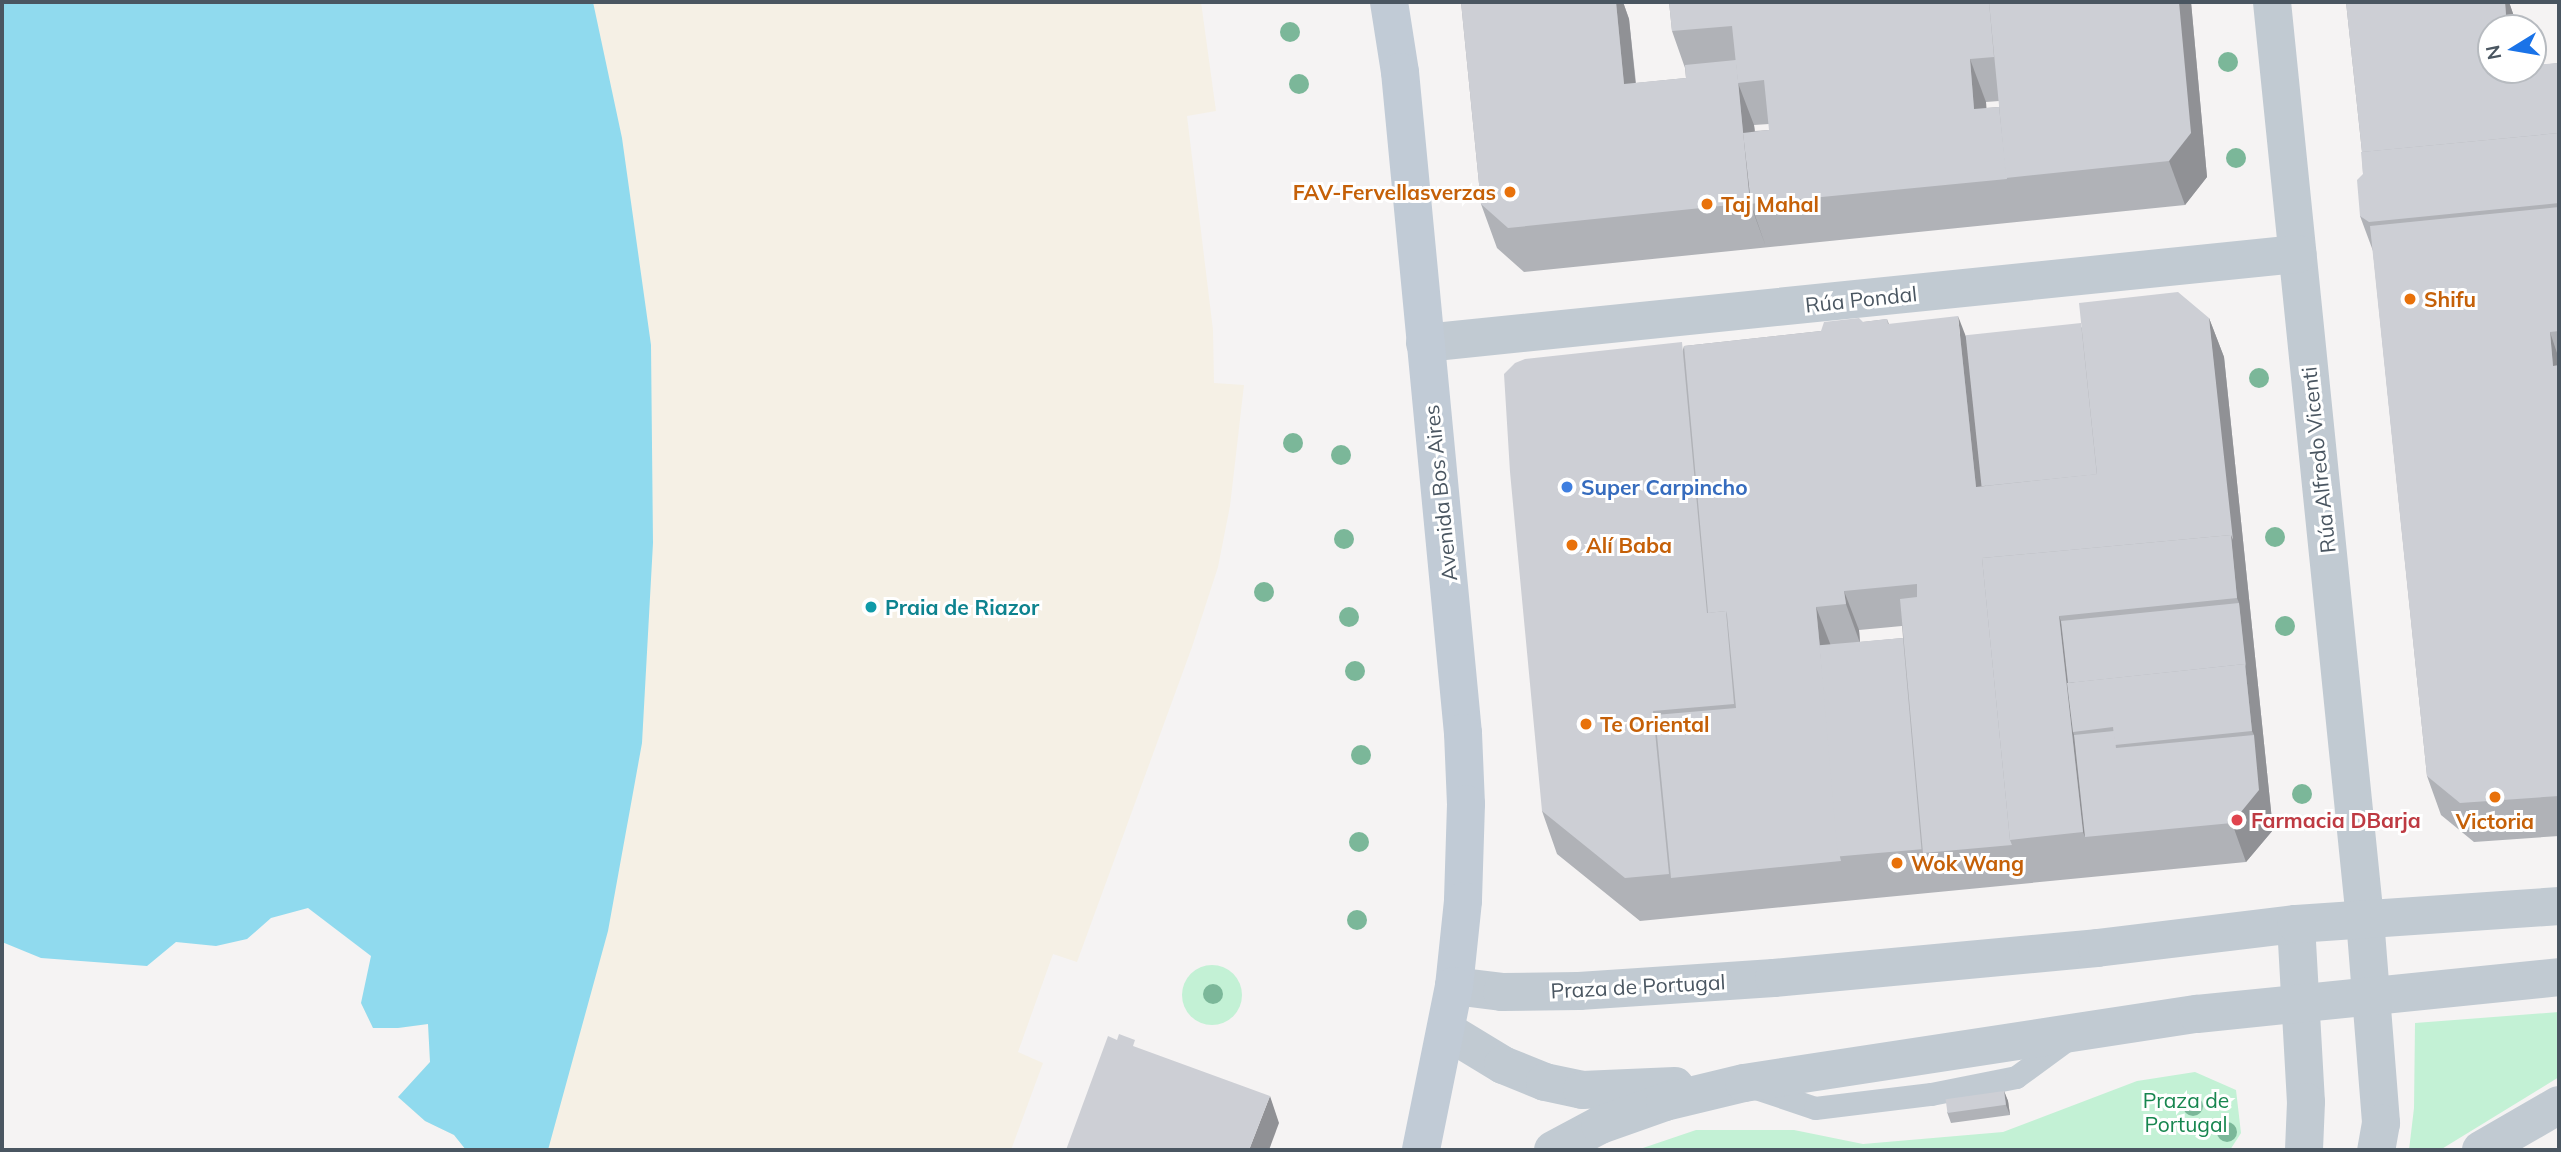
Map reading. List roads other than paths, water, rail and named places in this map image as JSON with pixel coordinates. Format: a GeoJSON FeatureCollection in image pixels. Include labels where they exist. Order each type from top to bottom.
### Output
{"type":"FeatureCollection","features":[{"type":"Feature","properties":{"kind":"main road","name":"Avenida Bos Aires"},"geometry":{"type":"LineString","coordinates":[[1388,2],[1401,72],[1466,792],[1463,901],[1454,986],[1421,1150]]}},
{"type":"Feature","properties":{"kind":"street","name":"Rúa Alfredo Vicenti"},"geometry":{"type":"LineString","coordinates":[[2272,2],[2365,919],[2381,1123],[2376,1150]]}},
{"type":"Feature","properties":{"kind":"street","name":"Rúa Pondal"},"geometry":{"type":"LineString","coordinates":[[1425,343],[2297,254]]}},
{"type":"Feature","properties":{"kind":"street","name":"Praza de Portugal"},"geometry":{"type":"LineString","coordinates":[[1454,986],[1502,992],[1579,991],[1774,978],[2097,948],[2296,924],[2559,906]]}},
{"type":"Feature","properties":{"kind":"street"},"geometry":{"type":"LineString","coordinates":[[2296,924],[2303,1002],[2306,1102],[2304,1150]]}},
{"type":"Feature","properties":{"kind":"street"},"geometry":{"type":"LineString","coordinates":[[1553,1150],[1600,1125],[1665,1102],[1744,1083],[2078,1032],[2303,1002],[2559,976]]}},
{"type":"Feature","properties":{"kind":"street"},"geometry":{"type":"LineString","coordinates":[[1447,1031],[1503,1065],[1545,1082],[1582,1090],[1744,1083]]}},
{"type":"Feature","properties":{"kind":"street"},"geometry":{"type":"LineString","coordinates":[[2481,1150],[2559,1105]]}},
{"type":"Feature","properties":{"kind":"water"},"geometry":{"type":"Polygon","coordinates":[[[2,2],[593,2],[622,138],[651,345],[653,543],[642,743],[608,931],[548,1150],[466,1150],[454,1135],[425,1121],[398,1097],[430,1062],[428,1024],[373,1028],[361,1003],[371,956],[308,908],[271,918],[247,939],[216,946],[176,942],[147,966],[41,958],[2,942],[2,2]]]}},
{"type":"Feature","properties":{"kind":"place","name":"FAV-Fervellasverzas"},"geometry":{"type":"Point","coordinates":[1510,192]}},
{"type":"Feature","properties":{"kind":"place","name":"Taj Mahal"},"geometry":{"type":"Point","coordinates":[1707,204]}},
{"type":"Feature","properties":{"kind":"place","name":"Shifu"},"geometry":{"type":"Point","coordinates":[2410,299]}},
{"type":"Feature","properties":{"kind":"place","name":"Super Carpincho"},"geometry":{"type":"Point","coordinates":[1567,487]}},
{"type":"Feature","properties":{"kind":"place","name":"Alí Baba"},"geometry":{"type":"Point","coordinates":[1572,545]}},
{"type":"Feature","properties":{"kind":"place","name":"Praia de Riazor"},"geometry":{"type":"Point","coordinates":[871,607]}},
{"type":"Feature","properties":{"kind":"place","name":"Te Oriental"},"geometry":{"type":"Point","coordinates":[1586,724]}},
{"type":"Feature","properties":{"kind":"place","name":"Victoria"},"geometry":{"type":"Point","coordinates":[2495,797]}},
{"type":"Feature","properties":{"kind":"place","name":"Farmacia DBarja"},"geometry":{"type":"Point","coordinates":[2237,820]}},
{"type":"Feature","properties":{"kind":"place","name":"Wok Wang"},"geometry":{"type":"Point","coordinates":[1897,863]}}]}
